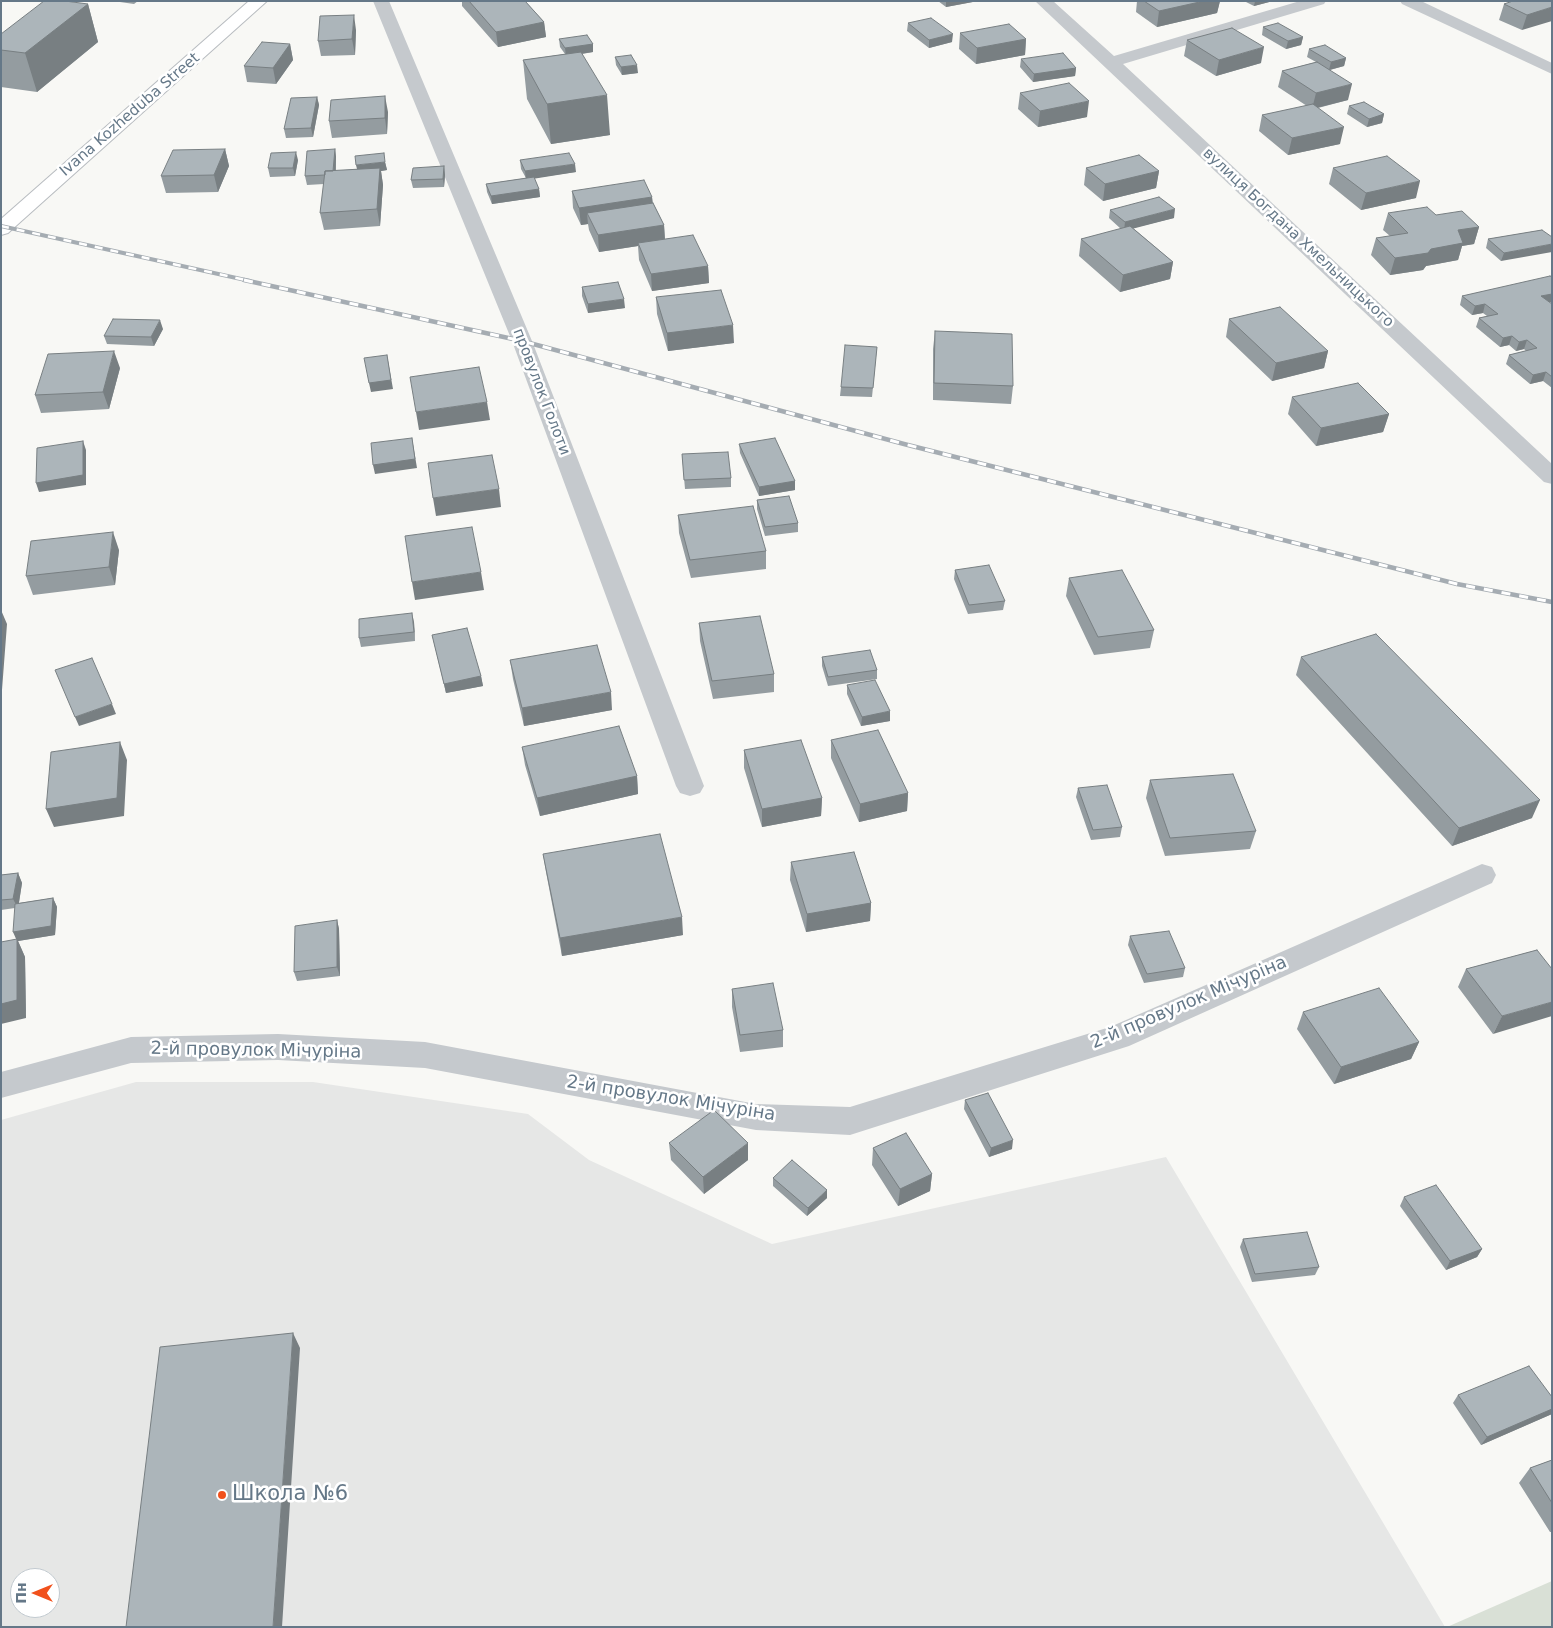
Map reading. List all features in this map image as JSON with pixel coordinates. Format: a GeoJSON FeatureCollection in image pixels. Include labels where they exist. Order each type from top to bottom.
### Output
{"type":"FeatureCollection","features":[{"type":"Feature","properties":{"kind":"main road","name":"Ivana Kozheduba Street"},"geometry":{"type":"LineString","coordinates":[[1,229],[259,1]]}},
{"type":"Feature","properties":{"kind":"street","name":"провулок Голоти"},"geometry":{"type":"LineString","coordinates":[[381,1],[522,341],[690,786]]}},
{"type":"Feature","properties":{"kind":"street","name":"вулиця Богдана Хмельницького"},"geometry":{"type":"LineString","coordinates":[[1043,1],[1111,62],[1552,477]]}},
{"type":"Feature","properties":{"kind":"street"},"geometry":{"type":"LineString","coordinates":[[1111,62],[1318,1]]}},
{"type":"Feature","properties":{"kind":"street"},"geometry":{"type":"LineString","coordinates":[[1408,1],[1552,69]]}},
{"type":"Feature","properties":{"kind":"street","name":"2-й провулок Мічуріна"},"geometry":{"type":"LineString","coordinates":[[1,1085],[131,1050],[278,1047],[425,1055],[756,1117],[850,1121],[1118,1037],[1482,875]]}},
{"type":"Feature","properties":{"kind":"shaded area"},"geometry":{"type":"Polygon","coordinates":[[[136,1082],[313,1082],[528,1114],[589,1160],[772,1244],[1166,1157],[1445,1627],[1,1627],[1,1120],[136,1082]]]}},
{"type":"Feature","properties":{"kind":"shaded area"},"geometry":{"type":"Polygon","coordinates":[[[1552,1581],[1552,1627],[1447,1627],[1552,1581]]]}},
{"type":"Feature","properties":{"kind":"building"},"geometry":{"type":"Polygon","coordinates":[[[44,1],[88,4],[25,53],[1,50],[1,34],[44,1]]]}},
{"type":"Feature","properties":{"kind":"building"},"geometry":{"type":"Polygon","coordinates":[[[469,1],[525,1],[544,22],[496,32],[469,1]]]}},
{"type":"Feature","properties":{"kind":"building"},"geometry":{"type":"Polygon","coordinates":[[[1144,1],[1204,1],[1159,11],[1144,1]]]}},
{"type":"Feature","properties":{"kind":"building"},"geometry":{"type":"Polygon","coordinates":[[[1513,1],[1550,1],[1552,2],[1552,7],[1527,15],[1504,4],[1513,1]]]}},
{"type":"Feature","properties":{"kind":"building"},"geometry":{"type":"Polygon","coordinates":[[[354,15],[352,39],[318,41],[320,16],[354,15]]]}},
{"type":"Feature","properties":{"kind":"building"},"geometry":{"type":"Polygon","coordinates":[[[931,18],[953,34],[929,40],[908,23],[931,18]]]}},
{"type":"Feature","properties":{"kind":"building"},"geometry":{"type":"Polygon","coordinates":[[[1278,23],[1303,37],[1288,41],[1263,27],[1278,23]]]}},
{"type":"Feature","properties":{"kind":"building"},"geometry":{"type":"Polygon","coordinates":[[[1009,24],[1026,39],[977,48],[960,33],[1009,24]]]}},
{"type":"Feature","properties":{"kind":"building"},"geometry":{"type":"Polygon","coordinates":[[[1232,28],[1264,47],[1219,60],[1187,40],[1232,28]]]}},
{"type":"Feature","properties":{"kind":"building"},"geometry":{"type":"Polygon","coordinates":[[[587,35],[593,44],[565,48],[559,39],[587,35]]]}},
{"type":"Feature","properties":{"kind":"building"},"geometry":{"type":"Polygon","coordinates":[[[262,42],[290,44],[273,68],[244,66],[262,42]]]}},
{"type":"Feature","properties":{"kind":"building"},"geometry":{"type":"Polygon","coordinates":[[[1325,45],[1346,58],[1331,62],[1309,49],[1325,45]]]}},
{"type":"Feature","properties":{"kind":"building"},"geometry":{"type":"Polygon","coordinates":[[[581,52],[607,95],[547,104],[523,60],[581,52]]]}},
{"type":"Feature","properties":{"kind":"building"},"geometry":{"type":"Polygon","coordinates":[[[1063,53],[1076,68],[1034,74],[1021,59],[1063,53]]]}},
{"type":"Feature","properties":{"kind":"building"},"geometry":{"type":"Polygon","coordinates":[[[631,55],[637,65],[621,67],[615,57],[631,55]]]}},
{"type":"Feature","properties":{"kind":"building"},"geometry":{"type":"Polygon","coordinates":[[[1317,62],[1352,84],[1316,93],[1282,71],[1317,62]]]}},
{"type":"Feature","properties":{"kind":"building"},"geometry":{"type":"Polygon","coordinates":[[[1069,83],[1089,101],[1040,111],[1020,93],[1069,83]]]}},
{"type":"Feature","properties":{"kind":"building"},"geometry":{"type":"Polygon","coordinates":[[[385,96],[385,118],[329,121],[331,100],[385,96]]]}},
{"type":"Feature","properties":{"kind":"building"},"geometry":{"type":"Polygon","coordinates":[[[317,97],[311,128],[284,129],[291,98],[317,97]]]}},
{"type":"Feature","properties":{"kind":"building"},"geometry":{"type":"Polygon","coordinates":[[[1364,102],[1384,114],[1369,119],[1349,106],[1364,102]]]}},
{"type":"Feature","properties":{"kind":"building"},"geometry":{"type":"Polygon","coordinates":[[[1313,104],[1344,127],[1292,138],[1262,115],[1313,104]]]}},
{"type":"Feature","properties":{"kind":"building"},"geometry":{"type":"Polygon","coordinates":[[[225,149],[214,175],[161,176],[173,150],[225,149]]]}},
{"type":"Feature","properties":{"kind":"building"},"geometry":{"type":"Polygon","coordinates":[[[335,149],[333,171],[325,171],[325,175],[305,176],[307,151],[335,149]]]}},
{"type":"Feature","properties":{"kind":"building"},"geometry":{"type":"Polygon","coordinates":[[[296,152],[293,168],[268,168],[271,153],[296,152]]]}},
{"type":"Feature","properties":{"kind":"building"},"geometry":{"type":"Polygon","coordinates":[[[384,153],[385,162],[356,165],[355,156],[384,153]]]}},
{"type":"Feature","properties":{"kind":"building"},"geometry":{"type":"Polygon","coordinates":[[[569,153],[575,164],[525,171],[520,160],[569,153]]]}},
{"type":"Feature","properties":{"kind":"building"},"geometry":{"type":"Polygon","coordinates":[[[1139,155],[1159,171],[1105,184],[1086,168],[1139,155]]]}},
{"type":"Feature","properties":{"kind":"building"},"geometry":{"type":"Polygon","coordinates":[[[1387,156],[1420,181],[1366,193],[1333,168],[1387,156]]]}},
{"type":"Feature","properties":{"kind":"building"},"geometry":{"type":"Polygon","coordinates":[[[444,166],[443,179],[411,180],[413,168],[444,166]]]}},
{"type":"Feature","properties":{"kind":"building"},"geometry":{"type":"Polygon","coordinates":[[[380,168],[377,209],[320,213],[325,171],[380,168]]]}},
{"type":"Feature","properties":{"kind":"building"},"geometry":{"type":"Polygon","coordinates":[[[534,177],[539,189],[491,196],[486,184],[534,177]]]}},
{"type":"Feature","properties":{"kind":"building"},"geometry":{"type":"Polygon","coordinates":[[[644,180],[652,197],[579,208],[572,191],[644,180]]]}},
{"type":"Feature","properties":{"kind":"building"},"geometry":{"type":"Polygon","coordinates":[[[1159,197],[1175,209],[1125,222],[1110,210],[1159,197]]]}},
{"type":"Feature","properties":{"kind":"building"},"geometry":{"type":"Polygon","coordinates":[[[653,203],[664,225],[598,235],[587,213],[653,203]]]}},
{"type":"Feature","properties":{"kind":"building"},"geometry":{"type":"Polygon","coordinates":[[[1427,207],[1436,215],[1462,211],[1479,227],[1458,230],[1463,243],[1431,249],[1428,253],[1395,258],[1376,238],[1408,233],[1388,213],[1427,207]]]}},
{"type":"Feature","properties":{"kind":"building"},"geometry":{"type":"Polygon","coordinates":[[[1130,226],[1173,262],[1123,275],[1081,239],[1130,226]]]}},
{"type":"Feature","properties":{"kind":"building"},"geometry":{"type":"Polygon","coordinates":[[[1542,230],[1552,237],[1552,244],[1504,253],[1488,239],[1542,230]]]}},
{"type":"Feature","properties":{"kind":"building"},"geometry":{"type":"Polygon","coordinates":[[[693,235],[708,266],[651,274],[638,243],[693,235]]]}},
{"type":"Feature","properties":{"kind":"building"},"geometry":{"type":"Polygon","coordinates":[[[1552,277],[1552,294],[1541,296],[1552,304],[1552,377],[1546,372],[1533,375],[1509,355],[1537,348],[1527,340],[1519,342],[1512,336],[1503,338],[1479,318],[1498,314],[1485,304],[1475,306],[1462,296],[1552,277]]]}},
{"type":"Feature","properties":{"kind":"building"},"geometry":{"type":"Polygon","coordinates":[[[618,282],[624,299],[588,304],[582,287],[618,282]]]}},
{"type":"Feature","properties":{"kind":"building"},"geometry":{"type":"Polygon","coordinates":[[[721,290],[733,325],[667,333],[656,297],[721,290]]]}},
{"type":"Feature","properties":{"kind":"building"},"geometry":{"type":"Polygon","coordinates":[[[1280,307],[1328,351],[1276,363],[1229,319],[1280,307]]]}},
{"type":"Feature","properties":{"kind":"building"},"geometry":{"type":"Polygon","coordinates":[[[113,319],[160,320],[151,337],[104,336],[113,319]]]}},
{"type":"Feature","properties":{"kind":"building"},"geometry":{"type":"Polygon","coordinates":[[[935,331],[1012,334],[1013,386],[934,383],[935,331]]]}},
{"type":"Feature","properties":{"kind":"building"},"geometry":{"type":"Polygon","coordinates":[[[845,345],[877,347],[873,388],[841,387],[845,345]]]}},
{"type":"Feature","properties":{"kind":"building"},"geometry":{"type":"Polygon","coordinates":[[[114,351],[103,392],[35,395],[48,354],[114,351]]]}},
{"type":"Feature","properties":{"kind":"building"},"geometry":{"type":"Polygon","coordinates":[[[387,355],[391,380],[369,383],[364,358],[387,355]]]}},
{"type":"Feature","properties":{"kind":"building"},"geometry":{"type":"Polygon","coordinates":[[[479,367],[487,402],[416,412],[410,377],[479,367]]]}},
{"type":"Feature","properties":{"kind":"building"},"geometry":{"type":"Polygon","coordinates":[[[1358,383],[1389,414],[1321,428],[1292,397],[1358,383]]]}},
{"type":"Feature","properties":{"kind":"building"},"geometry":{"type":"Polygon","coordinates":[[[412,438],[415,459],[373,465],[371,443],[412,438]]]}},
{"type":"Feature","properties":{"kind":"building"},"geometry":{"type":"Polygon","coordinates":[[[775,438],[795,481],[759,487],[739,444],[775,438]]]}},
{"type":"Feature","properties":{"kind":"building"},"geometry":{"type":"Polygon","coordinates":[[[83,441],[83,475],[36,483],[37,448],[83,441]]]}},
{"type":"Feature","properties":{"kind":"building"},"geometry":{"type":"Polygon","coordinates":[[[728,452],[731,478],[684,480],[682,454],[728,452]]]}},
{"type":"Feature","properties":{"kind":"building"},"geometry":{"type":"Polygon","coordinates":[[[492,455],[499,489],[433,498],[428,463],[492,455]]]}},
{"type":"Feature","properties":{"kind":"building"},"geometry":{"type":"Polygon","coordinates":[[[789,496],[798,523],[765,527],[757,500],[789,496]]]}},
{"type":"Feature","properties":{"kind":"building"},"geometry":{"type":"Polygon","coordinates":[[[753,506],[766,551],[690,560],[678,515],[753,506]]]}},
{"type":"Feature","properties":{"kind":"building"},"geometry":{"type":"Polygon","coordinates":[[[472,527],[481,572],[412,582],[405,536],[472,527]]]}},
{"type":"Feature","properties":{"kind":"building"},"geometry":{"type":"Polygon","coordinates":[[[113,532],[109,567],[26,576],[31,541],[113,532]]]}},
{"type":"Feature","properties":{"kind":"building"},"geometry":{"type":"Polygon","coordinates":[[[989,565],[1005,601],[969,605],[955,570],[989,565]]]}},
{"type":"Feature","properties":{"kind":"building"},"geometry":{"type":"Polygon","coordinates":[[[1122,570],[1154,630],[1098,637],[1069,578],[1122,570]]]}},
{"type":"Feature","properties":{"kind":"building"},"geometry":{"type":"Polygon","coordinates":[[[412,613],[414,632],[359,638],[359,619],[412,613]]]}},
{"type":"Feature","properties":{"kind":"building"},"geometry":{"type":"Polygon","coordinates":[[[760,616],[774,674],[712,681],[699,623],[760,616]]]}},
{"type":"Feature","properties":{"kind":"building"},"geometry":{"type":"Polygon","coordinates":[[[467,628],[481,676],[444,684],[432,635],[467,628]]]}},
{"type":"Feature","properties":{"kind":"building"},"geometry":{"type":"Polygon","coordinates":[[[1376,634],[1540,800],[1459,828],[1301,657],[1376,634]]]}},
{"type":"Feature","properties":{"kind":"building"},"geometry":{"type":"Polygon","coordinates":[[[597,645],[611,692],[522,708],[510,660],[597,645]]]}},
{"type":"Feature","properties":{"kind":"building"},"geometry":{"type":"Polygon","coordinates":[[[870,650],[877,670],[828,677],[822,657],[870,650]]]}},
{"type":"Feature","properties":{"kind":"building"},"geometry":{"type":"Polygon","coordinates":[[[92,658],[112,704],[75,717],[55,670],[92,658]]]}},
{"type":"Feature","properties":{"kind":"building"},"geometry":{"type":"Polygon","coordinates":[[[875,680],[890,711],[862,717],[847,685],[875,680]]]}},
{"type":"Feature","properties":{"kind":"building"},"geometry":{"type":"Polygon","coordinates":[[[619,726],[637,776],[537,798],[522,747],[619,726]]]}},
{"type":"Feature","properties":{"kind":"building"},"geometry":{"type":"Polygon","coordinates":[[[878,730],[908,793],[860,804],[831,740],[878,730]]]}},
{"type":"Feature","properties":{"kind":"building"},"geometry":{"type":"Polygon","coordinates":[[[801,740],[822,798],[762,809],[744,750],[801,740]]]}},
{"type":"Feature","properties":{"kind":"building"},"geometry":{"type":"Polygon","coordinates":[[[120,742],[117,798],[46,809],[51,752],[120,742]]]}},
{"type":"Feature","properties":{"kind":"building"},"geometry":{"type":"Polygon","coordinates":[[[1233,774],[1256,831],[1170,838],[1150,780],[1233,774]]]}},
{"type":"Feature","properties":{"kind":"building"},"geometry":{"type":"Polygon","coordinates":[[[1107,785],[1122,827],[1093,830],[1078,788],[1107,785]]]}},
{"type":"Feature","properties":{"kind":"building"},"geometry":{"type":"Polygon","coordinates":[[[660,834],[682,917],[560,938],[543,854],[660,834]]]}},
{"type":"Feature","properties":{"kind":"building"},"geometry":{"type":"Polygon","coordinates":[[[854,852],[871,903],[807,914],[791,862],[854,852]]]}},
{"type":"Feature","properties":{"kind":"building"},"geometry":{"type":"Polygon","coordinates":[[[18,873],[13,899],[1,900],[1,875],[18,873]]]}},
{"type":"Feature","properties":{"kind":"building"},"geometry":{"type":"Polygon","coordinates":[[[53,898],[51,926],[13,932],[15,904],[53,898]]]}},
{"type":"Feature","properties":{"kind":"building"},"geometry":{"type":"Polygon","coordinates":[[[337,920],[337,967],[294,972],[295,926],[337,920]]]}},
{"type":"Feature","properties":{"kind":"building"},"geometry":{"type":"Polygon","coordinates":[[[1169,931],[1185,968],[1147,974],[1130,936],[1169,931]]]}},
{"type":"Feature","properties":{"kind":"building"},"geometry":{"type":"Polygon","coordinates":[[[17,939],[17,1000],[1,1004],[1,942],[17,939]]]}},
{"type":"Feature","properties":{"kind":"building"},"geometry":{"type":"Polygon","coordinates":[[[1537,950],[1552,969],[1552,1002],[1502,1016],[1466,969],[1537,950]]]}},
{"type":"Feature","properties":{"kind":"building"},"geometry":{"type":"Polygon","coordinates":[[[773,983],[783,1030],[740,1035],[732,989],[773,983]]]}},
{"type":"Feature","properties":{"kind":"building"},"geometry":{"type":"Polygon","coordinates":[[[1379,988],[1419,1042],[1341,1067],[1303,1012],[1379,988]]]}},
{"type":"Feature","properties":{"kind":"building"},"geometry":{"type":"Polygon","coordinates":[[[988,1093],[1013,1140],[991,1148],[965,1100],[988,1093]]]}},
{"type":"Feature","properties":{"kind":"building"},"geometry":{"type":"Polygon","coordinates":[[[714,1110],[748,1143],[703,1177],[669,1143],[714,1110]]]}},
{"type":"Feature","properties":{"kind":"building"},"geometry":{"type":"Polygon","coordinates":[[[906,1133],[932,1174],[900,1189],[873,1148],[906,1133]]]}},
{"type":"Feature","properties":{"kind":"building"},"geometry":{"type":"Polygon","coordinates":[[[792,1160],[827,1190],[808,1208],[773,1178],[792,1160]]]}},
{"type":"Feature","properties":{"kind":"building"},"geometry":{"type":"Polygon","coordinates":[[[1436,1185],[1482,1249],[1450,1261],[1404,1197],[1436,1185]]]}},
{"type":"Feature","properties":{"kind":"building"},"geometry":{"type":"Polygon","coordinates":[[[1307,1232],[1319,1267],[1255,1274],[1243,1239],[1307,1232]]]}},
{"type":"Feature","properties":{"kind":"building","name":"Школа №6"},"geometry":{"type":"Polygon","coordinates":[[[293,1333],[273,1627],[126,1627],[160,1347],[293,1333]]]}},
{"type":"Feature","properties":{"kind":"building"},"geometry":{"type":"Polygon","coordinates":[[[1529,1366],[1552,1397],[1552,1409],[1487,1437],[1458,1395],[1529,1366]]]}},
{"type":"Feature","properties":{"kind":"building"},"geometry":{"type":"Polygon","coordinates":[[[1552,1460],[1552,1503],[1530,1468],[1552,1460]]]}},
{"type":"Feature","properties":{"kind":"railway"},"geometry":{"type":"LineString","coordinates":[[1,226],[250,281]]}},
{"type":"Feature","properties":{"kind":"railway"},"geometry":{"type":"LineString","coordinates":[[244,280],[522,341],[904,444],[1457,584],[1552,602]]}},
{"type":"Feature","properties":{"kind":"place","name":"Школа №6"},"geometry":{"type":"Point","coordinates":[222,1495]}}]}
